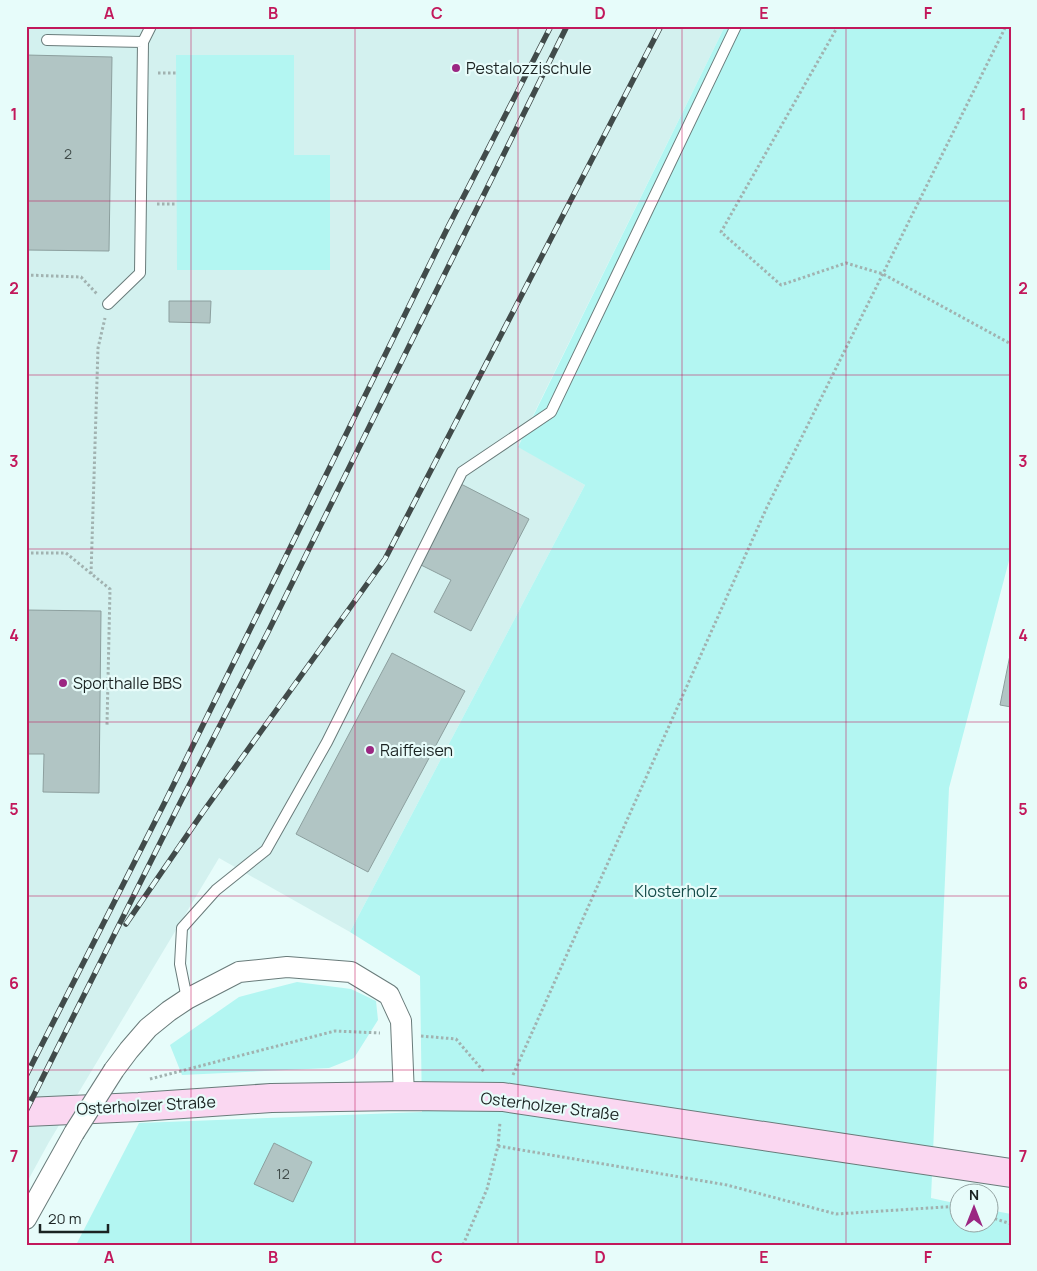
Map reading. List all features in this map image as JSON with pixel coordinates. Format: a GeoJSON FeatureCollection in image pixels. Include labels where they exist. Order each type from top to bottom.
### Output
{"type":"FeatureCollection","features":[{"type":"Feature","properties":{"kind":"street"},"geometry":{"type":"LineString","coordinates":[[26,1219],[74,1133],[128,1050],[148,1028],[169,1011],[187,999],[239,972],[287,967],[350,972],[389,995],[401,1022],[404,1096]]}},
{"type":"Feature","properties":{"kind":"street","name":"Osterholzer Straße"},"geometry":{"type":"LineString","coordinates":[[26,1112],[271,1098],[503,1097],[1011,1173]]}},
{"type":"Feature","properties":{"kind":"lane"},"geometry":{"type":"LineString","coordinates":[[108,304],[140,273],[143,42],[151,26]]}},
{"type":"Feature","properties":{"kind":"lane"},"geometry":{"type":"LineString","coordinates":[[187,999],[180,964],[182,928],[216,890],[266,850],[327,742],[462,472],[551,412],[736,26]]}},
{"type":"Feature","properties":{"kind":"lane"},"geometry":{"type":"LineString","coordinates":[[47,40],[143,42]]}},
{"type":"Feature","properties":{"kind":"path"},"geometry":{"type":"LineString","coordinates":[[838,26],[721,232],[781,285],[846,263],[883,274],[1011,344]]}},
{"type":"Feature","properties":{"kind":"path"},"geometry":{"type":"LineString","coordinates":[[463,1245],[487,1189],[498,1146],[503,1097],[767,507],[1006,26]]}},
{"type":"Feature","properties":{"kind":"path"},"geometry":{"type":"LineString","coordinates":[[26,275],[81,277],[108,304],[98,348],[91,574]]}},
{"type":"Feature","properties":{"kind":"path"},"geometry":{"type":"LineString","coordinates":[[26,553],[66,554],[110,589],[107,725]]}},
{"type":"Feature","properties":{"kind":"path"},"geometry":{"type":"LineString","coordinates":[[147,1080],[335,1032],[401,1034],[456,1039],[503,1097]]}},
{"type":"Feature","properties":{"kind":"path"},"geometry":{"type":"LineString","coordinates":[[498,1146],[727,1185],[836,1214],[950,1207]]}},
{"type":"Feature","properties":{"kind":"shaded area"},"geometry":{"type":"Polygon","coordinates":[[[26,26],[725,26],[518,446],[585,485],[350,932],[219,858],[49,1142],[26,1184],[26,26]]]}},
{"type":"Feature","properties":{"kind":"green space","name":"Klosterholz"},"geometry":{"type":"Polygon","coordinates":[[[725,26],[1011,26],[1011,553],[949,788],[931,1198],[950,1202],[950,1234],[1000,1234],[1000,1212],[1011,1214],[1011,1245],[76,1245],[139,1123],[422,1112],[420,976],[350,932],[585,485],[518,447],[725,26]]]}},
{"type":"Feature","properties":{"kind":"green space"},"geometry":{"type":"Polygon","coordinates":[[[176,55],[294,55],[294,155],[330,155],[330,270],[177,270],[176,55]]]}},
{"type":"Feature","properties":{"kind":"green space"},"geometry":{"type":"Polygon","coordinates":[[[297,982],[351,989],[376,1001],[378,1020],[354,1058],[329,1068],[182,1075],[170,1045],[239,997],[297,982]]]}},
{"type":"Feature","properties":{"kind":"building"},"geometry":{"type":"Polygon","coordinates":[[[26,55],[112,57],[109,251],[26,250],[26,55]]]}},
{"type":"Feature","properties":{"kind":"building"},"geometry":{"type":"Polygon","coordinates":[[[169,301],[211,301],[210,323],[169,322],[169,301]]]}},
{"type":"Feature","properties":{"kind":"building"},"geometry":{"type":"Polygon","coordinates":[[[461,484],[529,519],[471,631],[434,612],[451,580],[419,564],[461,484]]]}},
{"type":"Feature","properties":{"kind":"building","name":"Sporthalle BBS"},"geometry":{"type":"Polygon","coordinates":[[[26,610],[101,611],[99,793],[43,792],[44,754],[26,754],[26,610]]]}},
{"type":"Feature","properties":{"kind":"building"},"geometry":{"type":"Polygon","coordinates":[[[1011,650],[1011,707],[1000,705],[1011,650]]]}},
{"type":"Feature","properties":{"kind":"building"},"geometry":{"type":"Polygon","coordinates":[[[392,653],[465,691],[368,872],[296,834],[392,653]]]}},
{"type":"Feature","properties":{"kind":"building"},"geometry":{"type":"Polygon","coordinates":[[[274,1143],[312,1162],[293,1202],[254,1184],[274,1143]]]}},
{"type":"Feature","properties":{"kind":"railway"},"geometry":{"type":"LineString","coordinates":[[26,1076],[167,798],[448,227],[551,26]]}},
{"type":"Feature","properties":{"kind":"railway"},"geometry":{"type":"LineString","coordinates":[[26,1111],[268,632],[567,26]]}},
{"type":"Feature","properties":{"kind":"railway"},"geometry":{"type":"LineString","coordinates":[[126,924],[203,812],[385,559],[661,26]]}},
{"type":"Feature","properties":{"kind":"place","name":"Pestalozzischule"},"geometry":{"type":"Point","coordinates":[456,68]}},
{"type":"Feature","properties":{"kind":"place","name":"Sporthalle BBS"},"geometry":{"type":"Point","coordinates":[63,683]}},
{"type":"Feature","properties":{"kind":"place","name":"Raiffeisen"},"geometry":{"type":"Point","coordinates":[370,750]}}]}
